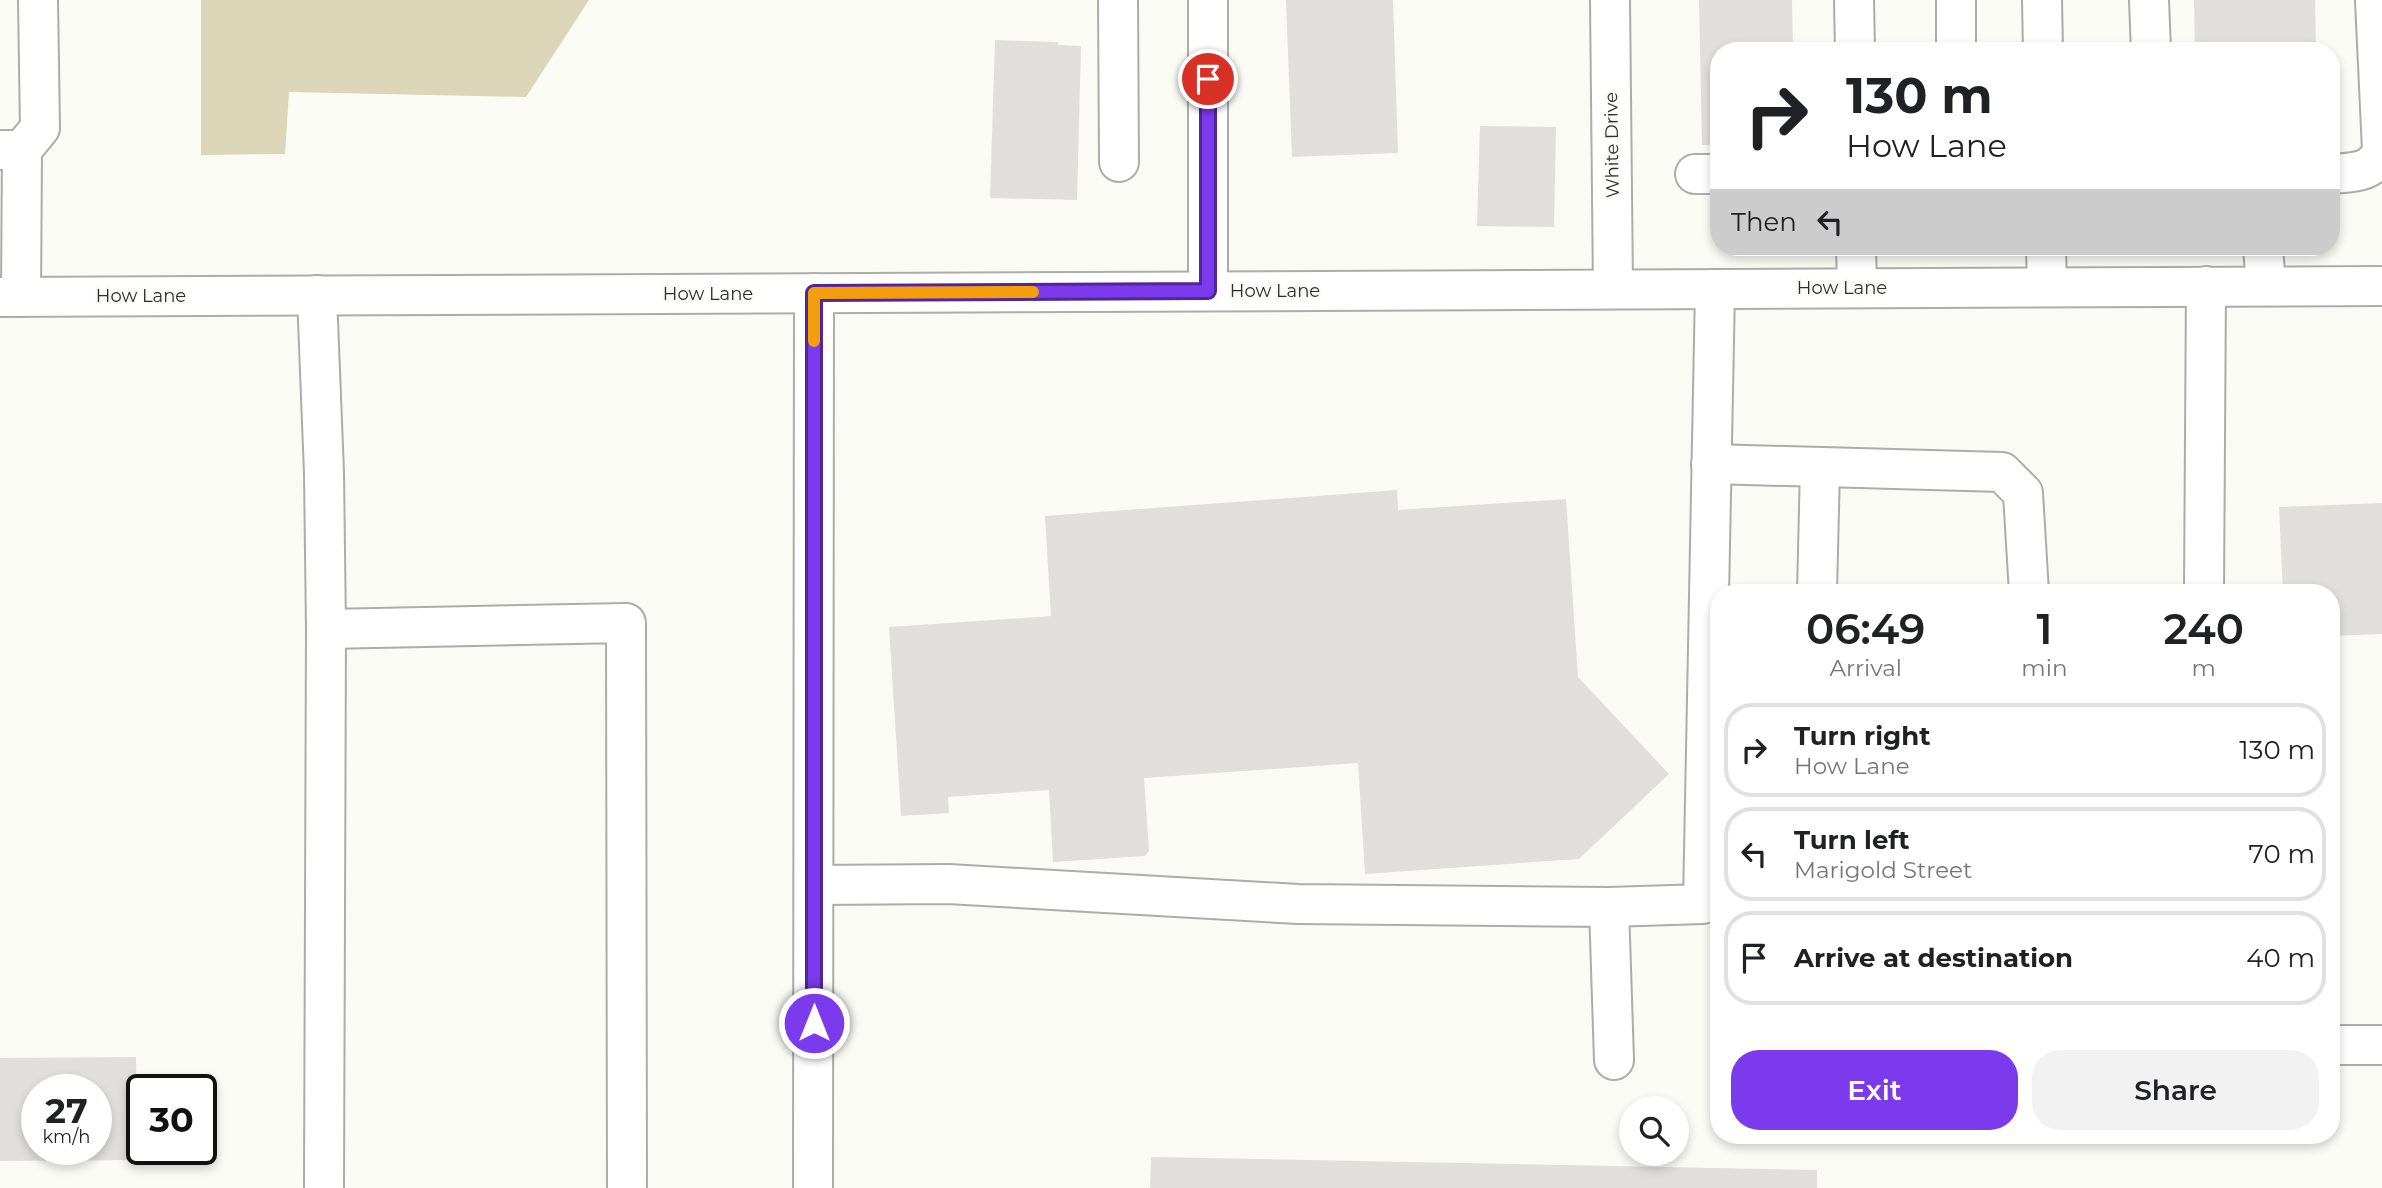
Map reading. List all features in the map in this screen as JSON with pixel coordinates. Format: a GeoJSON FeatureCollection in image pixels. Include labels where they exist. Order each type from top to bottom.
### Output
{"type":"FeatureCollection","features":[{"type":"Feature","properties":{"kind":"main road"},"geometry":{"type":"LineString","coordinates":[[10,297],[11,150],[40,128],[38,0]]}},
{"type":"Feature","properties":{"kind":"main road"},"geometry":{"type":"LineString","coordinates":[[1118,0],[1119,162]]}},
{"type":"Feature","properties":{"kind":"main road"},"geometry":{"type":"LineString","coordinates":[[1208,0],[1208,291]]}},
{"type":"Feature","properties":{"kind":"main road","name":"White Drive"},"geometry":{"type":"LineString","coordinates":[[1610,0],[1613,289]]}},
{"type":"Feature","properties":{"kind":"main road"},"geometry":{"type":"LineString","coordinates":[[1854,0],[1854,42]]}},
{"type":"Feature","properties":{"kind":"main road"},"geometry":{"type":"LineString","coordinates":[[1956,0],[1956,42]]}},
{"type":"Feature","properties":{"kind":"main road"},"geometry":{"type":"LineString","coordinates":[[2042,0],[2043,42]]}},
{"type":"Feature","properties":{"kind":"main road"},"geometry":{"type":"LineString","coordinates":[[2149,0],[2151,42]]}},
{"type":"Feature","properties":{"kind":"main road"},"geometry":{"type":"LineString","coordinates":[[2340,173],[2362,171],[2376,164],[2382,151],[2375,0]]}},
{"type":"Feature","properties":{"kind":"main road"},"geometry":{"type":"LineString","coordinates":[[1856,256],[1857,288]]}},
{"type":"Feature","properties":{"kind":"main road"},"geometry":{"type":"LineString","coordinates":[[2046,256],[2047,287]]}},
{"type":"Feature","properties":{"kind":"main road"},"geometry":{"type":"LineString","coordinates":[[2264,256],[2266,286]]}},
{"type":"Feature","properties":{"kind":"main road"},"geometry":{"type":"LineString","coordinates":[[2204,584],[2206,286]]}},
{"type":"Feature","properties":{"kind":"main road","name":"How Lane"},"geometry":{"type":"LineString","coordinates":[[10,297],[2382,286]]}},
{"type":"Feature","properties":{"kind":"main road"},"geometry":{"type":"LineString","coordinates":[[814,885],[948,884],[1298,904],[1609,907],[1703,904],[1715,289]]}},
{"type":"Feature","properties":{"kind":"main road"},"geometry":{"type":"LineString","coordinates":[[813,1188],[814,293]]}},
{"type":"Feature","properties":{"kind":"main road"},"geometry":{"type":"LineString","coordinates":[[317,295],[324,473],[326,629],[324,1188]]}},
{"type":"Feature","properties":{"kind":"main road"},"geometry":{"type":"LineString","coordinates":[[1712,464],[2002,472],[2023,493],[2028,584]]}},
{"type":"Feature","properties":{"kind":"main road"},"geometry":{"type":"LineString","coordinates":[[1817,584],[1820,467]]}},
{"type":"Feature","properties":{"kind":"main road"},"geometry":{"type":"LineString","coordinates":[[326,629],[626,623],[627,1188]]}},
{"type":"Feature","properties":{"kind":"main road"},"geometry":{"type":"LineString","coordinates":[[1609,907],[1614,1060]]}},
{"type":"Feature","properties":{"kind":"main road"},"geometry":{"type":"LineString","coordinates":[[2340,1045],[2382,1045]]}},
{"type":"Feature","properties":{"kind":"shaded area"},"geometry":{"type":"Polygon","coordinates":[[[201,0],[589,0],[526,97],[289,92],[285,154],[201,155],[201,0]]]}},
{"type":"Feature","properties":{"kind":"building"},"geometry":{"type":"Polygon","coordinates":[[[1286,0],[1393,0],[1398,153],[1292,157],[1286,0]]]}},
{"type":"Feature","properties":{"kind":"building"},"geometry":{"type":"Polygon","coordinates":[[[1699,0],[1792,0],[1793,42],[1710,42],[1710,145],[1702,145],[1699,0]]]}},
{"type":"Feature","properties":{"kind":"building"},"geometry":{"type":"Polygon","coordinates":[[[2194,0],[2315,0],[2316,42],[2195,42],[2194,0]]]}},
{"type":"Feature","properties":{"kind":"building"},"geometry":{"type":"Polygon","coordinates":[[[995,40],[1058,42],[1058,45],[1081,46],[1077,200],[990,198],[995,40]]]}},
{"type":"Feature","properties":{"kind":"building"},"geometry":{"type":"Polygon","coordinates":[[[1480,126],[1556,127],[1554,227],[1477,226],[1480,126]]]}},
{"type":"Feature","properties":{"kind":"building"},"geometry":{"type":"Polygon","coordinates":[[[1397,490],[1398,510],[1566,499],[1578,677],[1669,774],[1579,859],[1365,874],[1358,763],[1144,778],[1149,851],[1145,856],[1053,862],[1049,790],[948,797],[949,813],[901,816],[889,627],[1051,616],[1045,516],[1397,490]]]}},
{"type":"Feature","properties":{"kind":"building"},"geometry":{"type":"Polygon","coordinates":[[[2382,503],[2382,634],[2340,636],[2340,584],[2283,584],[2279,507],[2382,503]]]}},
{"type":"Feature","properties":{"kind":"building"},"geometry":{"type":"Polygon","coordinates":[[[136,1057],[136,1074],[126,1074],[126,1160],[112,1160],[112,1074],[21,1074],[21,1161],[0,1161],[0,1058],[136,1057]]]}},
{"type":"Feature","properties":{"kind":"building"},"geometry":{"type":"Polygon","coordinates":[[[1151,1157],[1817,1170],[1817,1188],[1150,1188],[1151,1157]]]}},
{"type":"Feature","properties":{"kind":"slow traffic"},"geometry":{"type":"LineString","coordinates":[[814,341],[814,293],[1033,292]]}},
{"type":"Feature","properties":{"kind":"route"},"geometry":{"type":"LineString","coordinates":[[814,1023],[814,293],[1208,291],[1208,79]]}}]}
